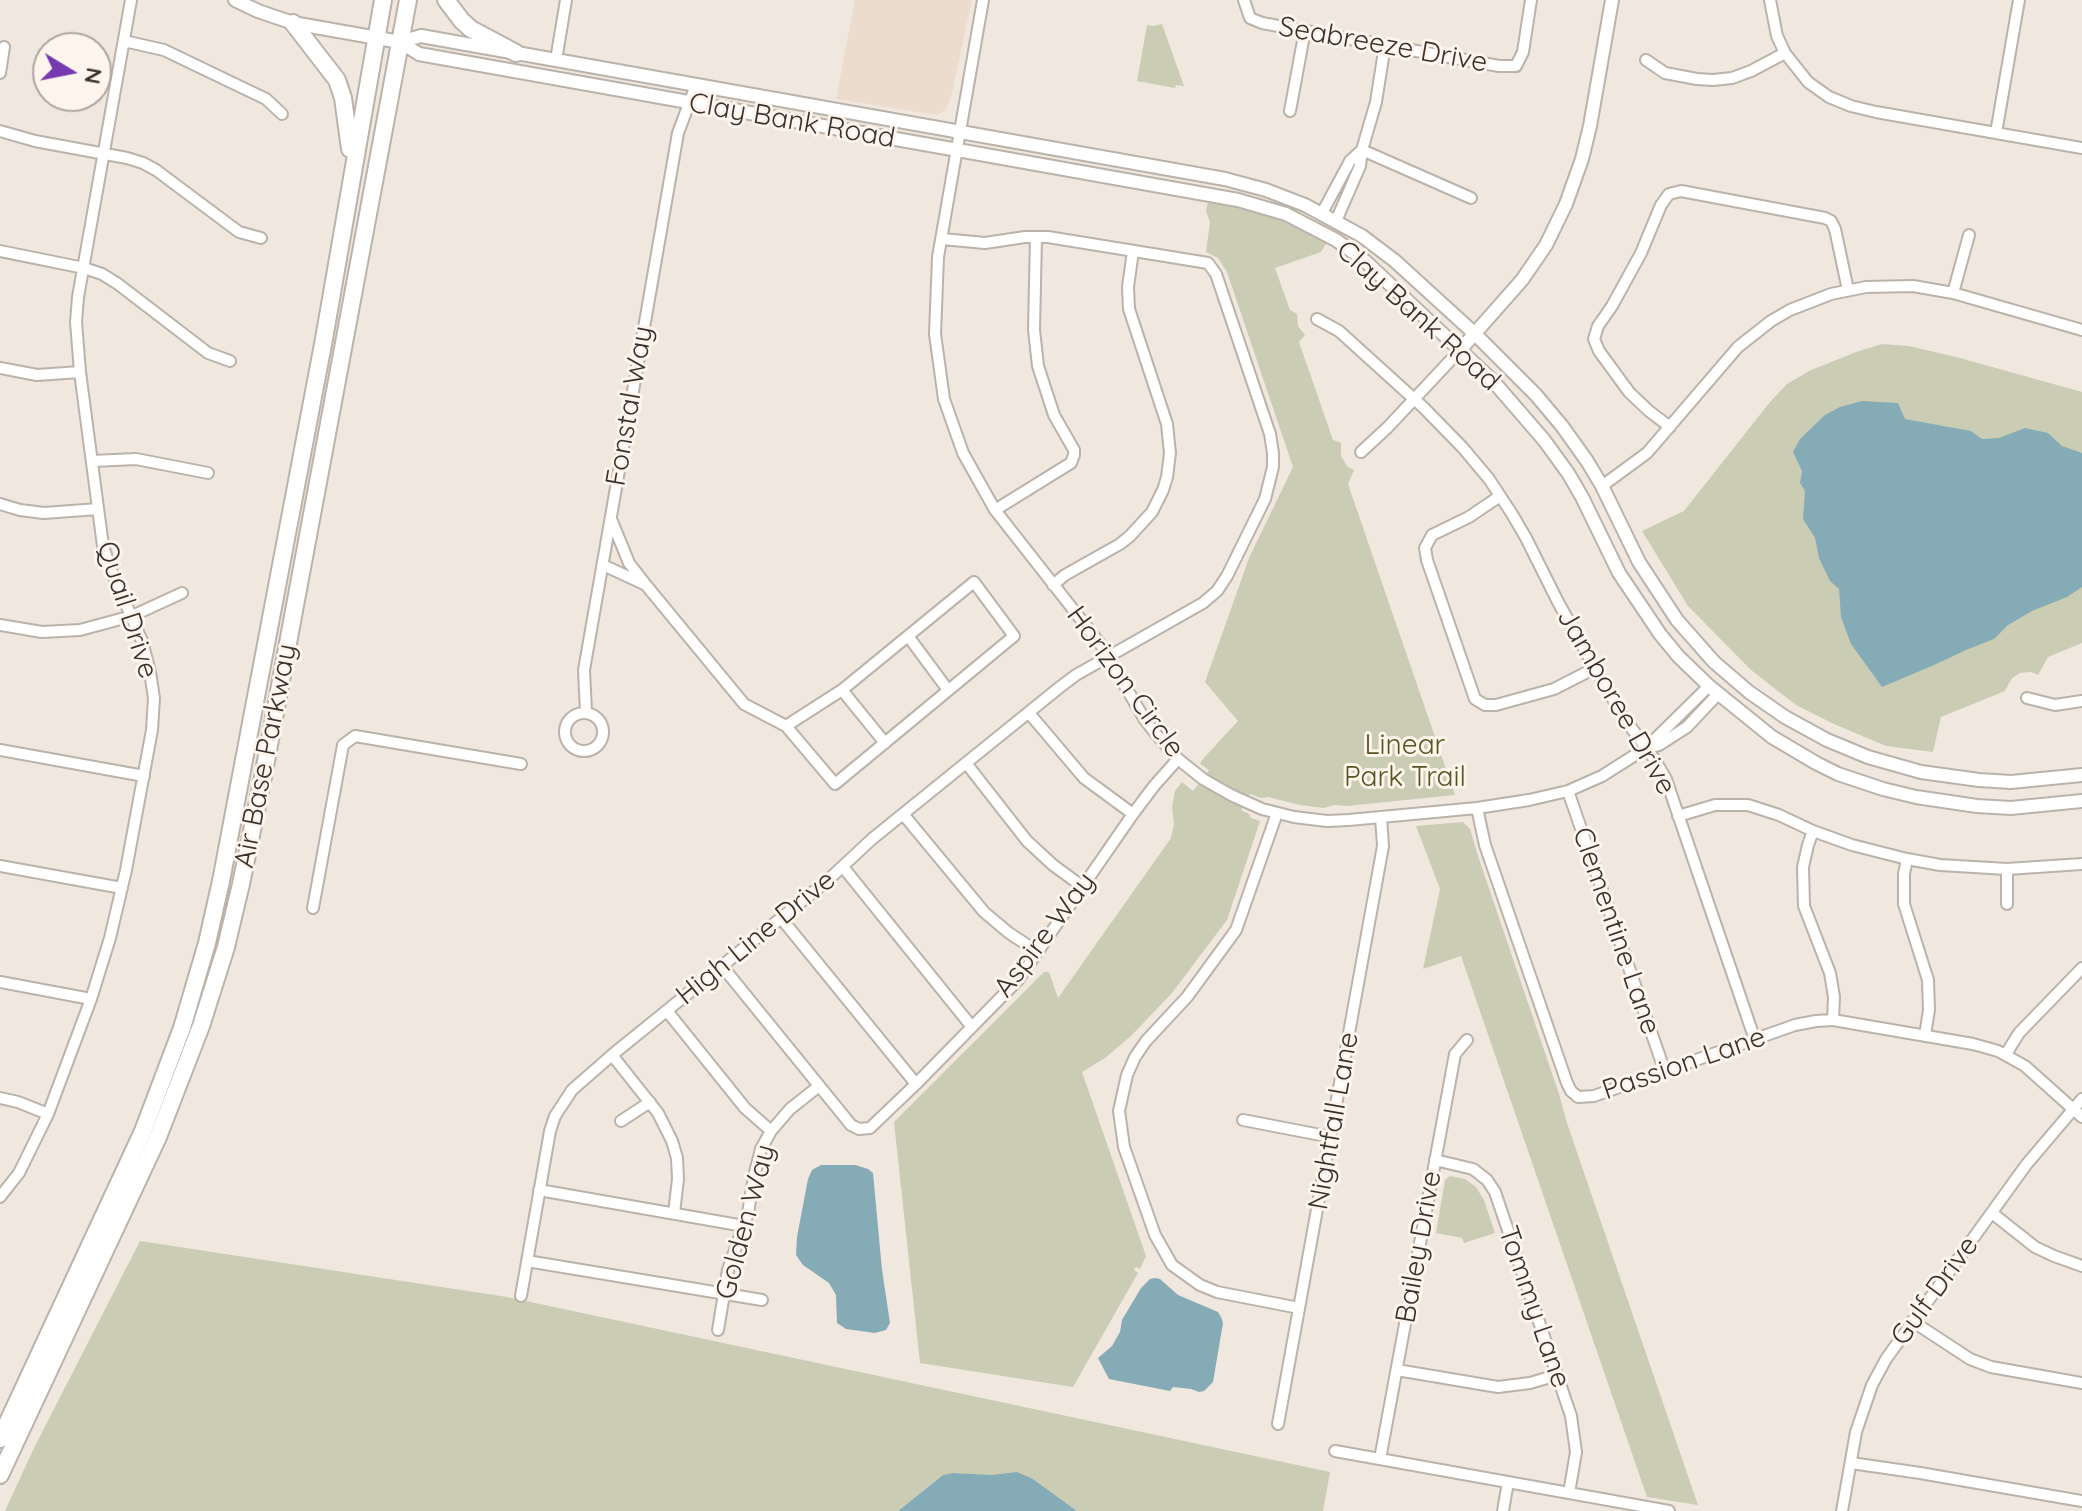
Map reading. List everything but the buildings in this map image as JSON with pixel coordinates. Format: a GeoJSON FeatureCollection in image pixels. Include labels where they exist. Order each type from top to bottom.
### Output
{"type":"FeatureCollection","features":[{"type":"Feature","properties":{"kind":"main road","name":"Air Base Parkway"},"geometry":{"type":"LineString","coordinates":[[0,1439],[143,1131],[182,1028],[207,943],[324,339],[383,0]]}},
{"type":"Feature","properties":{"kind":"main road","name":"Air Base Parkway"},"geometry":{"type":"LineString","coordinates":[[0,1475],[158,1137],[201,1026],[226,947],[263,777],[408,0]]}},
{"type":"Feature","properties":{"kind":"main road"},"geometry":{"type":"LineString","coordinates":[[446,0],[471,29],[516,53]]}},
{"type":"Feature","properties":{"kind":"main road"},"geometry":{"type":"LineString","coordinates":[[293,23],[332,71],[341,89],[353,170]]}},
{"type":"Feature","properties":{"kind":"street","name":"Quail Drive"},"geometry":{"type":"LineString","coordinates":[[0,1197],[19,1173],[48,1114],[91,999],[122,888],[152,730],[154,698],[142,641],[103,546],[76,322],[131,0]]}},
{"type":"Feature","properties":{"kind":"street","name":"Clay Bank Road"},"geometry":{"type":"LineString","coordinates":[[235,0],[293,23],[400,42],[419,54],[1238,200],[1286,214],[1358,255],[1493,381],[1544,440],[1582,497],[1619,573],[1678,656],[1713,690],[1772,737],[1838,774],[1883,789],[1937,801],[2011,808],[2082,801]]}},
{"type":"Feature","properties":{"kind":"street"},"geometry":{"type":"LineString","coordinates":[[556,60],[566,0]]}},
{"type":"Feature","properties":{"kind":"street","name":"Horizon Circle"},"geometry":{"type":"LineString","coordinates":[[983,0],[938,257],[934,313],[942,389],[956,436],[995,510],[1109,657],[1145,720],[1178,759],[1203,779],[1245,802],[1277,813],[1327,821],[1477,808],[1568,791],[1609,772],[1646,748],[1713,690]]}},
{"type":"Feature","properties":{"kind":"street","name":"Seabreeze Drive"},"geometry":{"type":"LineString","coordinates":[[1244,0],[1250,18],[1262,23],[1499,66],[1516,66],[1523,52],[1531,0]]}},
{"type":"Feature","properties":{"kind":"street"},"geometry":{"type":"LineString","coordinates":[[1361,452],[1505,302],[1546,245],[1566,204],[1588,137],[1612,0]]}},
{"type":"Feature","properties":{"kind":"street"},"geometry":{"type":"LineString","coordinates":[[1770,0],[1777,36],[1785,53],[1808,82],[1829,97],[1851,106],[2082,148]]}},
{"type":"Feature","properties":{"kind":"street"},"geometry":{"type":"LineString","coordinates":[[1996,133],[2019,0]]}},
{"type":"Feature","properties":{"kind":"street"},"geometry":{"type":"LineString","coordinates":[[1290,111],[1305,30]]}},
{"type":"Feature","properties":{"kind":"street","name":"Clay Bank Road"},"geometry":{"type":"LineString","coordinates":[[400,42],[421,36],[1225,179],[1266,190],[1322,213],[1362,236],[1395,261],[1536,395],[1562,426],[1602,486],[1639,562],[1677,620],[1731,678],[1785,717],[1847,749],[1891,764],[1965,779],[2011,782],[2082,775]]}},
{"type":"Feature","properties":{"kind":"street"},"geometry":{"type":"LineString","coordinates":[[124,41],[164,50],[266,99],[282,114]]}},
{"type":"Feature","properties":{"kind":"street"},"geometry":{"type":"LineString","coordinates":[[1336,221],[1360,166],[1376,102],[1385,45]]}},
{"type":"Feature","properties":{"kind":"street"},"geometry":{"type":"LineString","coordinates":[[0,73],[4,47]]}},
{"type":"Feature","properties":{"kind":"street"},"geometry":{"type":"LineString","coordinates":[[1646,60],[1665,73],[1713,80],[1732,78],[1751,71],[1785,53]]}},
{"type":"Feature","properties":{"kind":"street","name":"Fonstal Way"},"geometry":{"type":"LineString","coordinates":[[586,712],[584,670],[678,133],[696,85]]}},
{"type":"Feature","properties":{"kind":"street"},"geometry":{"type":"LineString","coordinates":[[0,131],[143,163],[239,232],[261,238]]}},
{"type":"Feature","properties":{"kind":"street"},"geometry":{"type":"LineString","coordinates":[[1362,150],[1471,198]]}},
{"type":"Feature","properties":{"kind":"street"},"geometry":{"type":"LineString","coordinates":[[1322,213],[1350,161],[1362,150]]}},
{"type":"Feature","properties":{"kind":"street"},"geometry":{"type":"LineString","coordinates":[[1670,427],[1629,392],[1599,351],[1594,339],[1598,326],[1641,253],[1661,205],[1669,194],[1681,191],[1819,216],[1831,221],[1848,290]]}},
{"type":"Feature","properties":{"kind":"street"},"geometry":{"type":"LineString","coordinates":[[1953,293],[1969,235]]}},
{"type":"Feature","properties":{"kind":"street"},"geometry":{"type":"LineString","coordinates":[[942,239],[985,243],[1036,237],[1063,238],[1133,251],[1128,287],[1129,309],[1167,424],[1170,453],[1167,477],[1152,512],[1130,536],[1053,585]]}},
{"type":"Feature","properties":{"kind":"street"},"geometry":{"type":"LineString","coordinates":[[995,510],[1071,463],[1074,455],[1054,415],[1038,366],[1033,319],[1036,237]]}},
{"type":"Feature","properties":{"kind":"street"},"geometry":{"type":"LineString","coordinates":[[0,251],[102,274],[208,353],[230,361]]}},
{"type":"Feature","properties":{"kind":"street","name":"High Line Drive"},"geometry":{"type":"LineString","coordinates":[[521,1296],[546,1150],[555,1116],[572,1090],[843,867],[872,839],[1068,681],[1198,608],[1217,591],[1227,576],[1262,507],[1273,467],[1270,434],[1214,269],[1205,261],[1133,251]]}},
{"type":"Feature","properties":{"kind":"street"},"geometry":{"type":"LineString","coordinates":[[1602,486],[1647,453],[1738,347],[1790,310],[1821,298],[1848,290],[1913,286],[1953,293],[2081,326]]}},
{"type":"Feature","properties":{"kind":"street","name":"Jamboree Drive"},"geometry":{"type":"LineString","coordinates":[[1317,319],[1339,331],[1463,448],[1500,496],[1526,538],[1558,602],[1624,718],[1661,768],[1755,1040]]}},
{"type":"Feature","properties":{"kind":"street"},"geometry":{"type":"LineString","coordinates":[[0,368],[37,375],[80,372]]}},
{"type":"Feature","properties":{"kind":"street"},"geometry":{"type":"LineString","coordinates":[[92,461],[136,459],[208,473]]}},
{"type":"Feature","properties":{"kind":"street"},"geometry":{"type":"LineString","coordinates":[[1500,496],[1469,517],[1432,535],[1425,548],[1475,699],[1485,705],[1496,705],[1554,689],[1595,668]]}},
{"type":"Feature","properties":{"kind":"street"},"geometry":{"type":"LineString","coordinates":[[0,504],[44,513],[98,509]]}},
{"type":"Feature","properties":{"kind":"street"},"geometry":{"type":"LineString","coordinates":[[611,519],[629,563],[744,704],[786,726],[835,784],[1014,636],[974,582],[842,690],[786,726]]}},
{"type":"Feature","properties":{"kind":"street"},"geometry":{"type":"LineString","coordinates":[[603,565],[646,585]]}},
{"type":"Feature","properties":{"kind":"street"},"geometry":{"type":"LineString","coordinates":[[0,625],[42,632],[80,630],[132,616],[182,593]]}},
{"type":"Feature","properties":{"kind":"street"},"geometry":{"type":"LineString","coordinates":[[908,636],[948,690]]}},
{"type":"Feature","properties":{"kind":"street"},"geometry":{"type":"LineString","coordinates":[[842,690],[885,743]]}},
{"type":"Feature","properties":{"kind":"street"},"geometry":{"type":"LineString","coordinates":[[2027,698],[2055,705],[2082,701]]}},
{"type":"Feature","properties":{"kind":"street"},"geometry":{"type":"LineString","coordinates":[[1029,713],[1074,769],[1133,814]]}},
{"type":"Feature","properties":{"kind":"street"},"geometry":{"type":"LineString","coordinates":[[313,908],[343,745],[355,736],[521,764]]}},
{"type":"Feature","properties":{"kind":"street"},"geometry":{"type":"LineString","coordinates":[[0,750],[144,776]]}},
{"type":"Feature","properties":{"kind":"street","name":"Aspire Way"},"geometry":{"type":"LineString","coordinates":[[819,1086],[851,1125],[863,1129],[876,1123],[1018,980],[1133,814],[1178,759]]}},
{"type":"Feature","properties":{"kind":"street"},"geometry":{"type":"LineString","coordinates":[[966,763],[1027,841],[1083,887]]}},
{"type":"Feature","properties":{"kind":"street","name":"Clementine Lane"},"geometry":{"type":"LineString","coordinates":[[1568,791],[1665,1072]]}},
{"type":"Feature","properties":{"kind":"street"},"geometry":{"type":"LineString","coordinates":[[1678,816],[1715,805],[1748,805],[1852,845],[1907,859],[1972,869],[2082,864]]}},
{"type":"Feature","properties":{"kind":"street","name":"Passion Lane"},"geometry":{"type":"LineString","coordinates":[[1477,808],[1485,845],[1571,1091],[1578,1097],[1590,1097],[1806,1022],[1833,1020],[1981,1045],[2006,1054],[2025,1066],[2082,1117]]}},
{"type":"Feature","properties":{"kind":"street"},"geometry":{"type":"LineString","coordinates":[[1277,813],[1236,930],[1187,997],[1135,1057],[1124,1085],[1119,1111],[1124,1147],[1155,1235],[1172,1265],[1200,1285],[1217,1292],[1299,1308]]}},
{"type":"Feature","properties":{"kind":"street"},"geometry":{"type":"LineString","coordinates":[[903,814],[984,912],[1038,952]]}},
{"type":"Feature","properties":{"kind":"street","name":"Nightfall Lane"},"geometry":{"type":"LineString","coordinates":[[1278,1424],[1383,846],[1381,817]]}},
{"type":"Feature","properties":{"kind":"street"},"geometry":{"type":"LineString","coordinates":[[1813,831],[1803,867],[1804,906],[1830,973],[1834,997],[1833,1020]]}},
{"type":"Feature","properties":{"kind":"street"},"geometry":{"type":"LineString","coordinates":[[1907,859],[1904,904],[1928,980],[1929,1010],[1925,1035]]}},
{"type":"Feature","properties":{"kind":"street"},"geometry":{"type":"LineString","coordinates":[[0,866],[122,888]]}},
{"type":"Feature","properties":{"kind":"street"},"geometry":{"type":"LineString","coordinates":[[843,867],[972,1027]]}},
{"type":"Feature","properties":{"kind":"street"},"geometry":{"type":"LineString","coordinates":[[2007,869],[2007,904]]}},
{"type":"Feature","properties":{"kind":"street"},"geometry":{"type":"LineString","coordinates":[[781,918],[916,1084]]}},
{"type":"Feature","properties":{"kind":"street"},"geometry":{"type":"LineString","coordinates":[[722,966],[819,1086]]}},
{"type":"Feature","properties":{"kind":"street"},"geometry":{"type":"LineString","coordinates":[[2006,1054],[2019,1033],[2082,968]]}},
{"type":"Feature","properties":{"kind":"street"},"geometry":{"type":"LineString","coordinates":[[0,982],[91,999]]}},
{"type":"Feature","properties":{"kind":"street"},"geometry":{"type":"LineString","coordinates":[[667,1011],[745,1108],[771,1131]]}},
{"type":"Feature","properties":{"kind":"street","name":"Bailey Drive"},"geometry":{"type":"LineString","coordinates":[[1380,1459],[1455,1054],[1467,1040]]}},
{"type":"Feature","properties":{"kind":"street"},"geometry":{"type":"LineString","coordinates":[[612,1055],[665,1124],[677,1158],[678,1191],[674,1213]]}},
{"type":"Feature","properties":{"kind":"street","name":"Golden Way"},"geometry":{"type":"LineString","coordinates":[[718,1330],[731,1259],[744,1226],[761,1149],[771,1131],[790,1109],[819,1086]]}},
{"type":"Feature","properties":{"kind":"street"},"geometry":{"type":"LineString","coordinates":[[0,1098],[48,1114]]}},
{"type":"Feature","properties":{"kind":"street","name":"Gulf Drive"},"geometry":{"type":"LineString","coordinates":[[1842,1511],[1856,1432],[1872,1385],[1886,1359],[2026,1165],[2082,1099]]}},
{"type":"Feature","properties":{"kind":"street"},"geometry":{"type":"LineString","coordinates":[[621,1121],[650,1102]]}},
{"type":"Feature","properties":{"kind":"street"},"geometry":{"type":"LineString","coordinates":[[1243,1120],[1331,1137]]}},
{"type":"Feature","properties":{"kind":"street","name":"Tommy Lane"},"geometry":{"type":"LineString","coordinates":[[1435,1160],[1473,1169],[1491,1185],[1571,1416],[1576,1443],[1569,1493]]}},
{"type":"Feature","properties":{"kind":"street"},"geometry":{"type":"LineString","coordinates":[[539,1190],[744,1226]]}},
{"type":"Feature","properties":{"kind":"street"},"geometry":{"type":"LineString","coordinates":[[1992,1213],[2035,1247],[2082,1266]]}},
{"type":"Feature","properties":{"kind":"street"},"geometry":{"type":"LineString","coordinates":[[527,1261],[762,1300]]}},
{"type":"Feature","properties":{"kind":"street"},"geometry":{"type":"LineString","coordinates":[[1912,1321],[1970,1359],[1991,1367],[2082,1383]]}},
{"type":"Feature","properties":{"kind":"street"},"geometry":{"type":"LineString","coordinates":[[1397,1370],[1498,1387],[1516,1386],[1557,1375]]}},
{"type":"Feature","properties":{"kind":"street"},"geometry":{"type":"LineString","coordinates":[[1335,1451],[1669,1511]]}},
{"type":"Feature","properties":{"kind":"street"},"geometry":{"type":"LineString","coordinates":[[1851,1463],[2082,1501]]}},
{"type":"Feature","properties":{"kind":"street"},"geometry":{"type":"LineString","coordinates":[[1503,1511],[1508,1482]]}},
{"type":"Feature","properties":{"kind":"shaded area"},"geometry":{"type":"Polygon","coordinates":[[[855,0],[972,0],[946,109],[937,115],[836,99],[855,0]]]}},
{"type":"Feature","properties":{"kind":"green space"},"geometry":{"type":"Polygon","coordinates":[[[1162,24],[1184,86],[1176,85],[1175,88],[1137,81],[1147,25],[1162,24]]]}},
{"type":"Feature","properties":{"kind":"green space"},"geometry":{"type":"Polygon","coordinates":[[[1208,202],[1273,217],[1327,242],[1321,252],[1275,268],[1290,310],[1297,314],[1298,326],[1305,335],[1299,342],[1333,440],[1341,443],[1341,456],[1347,466],[1354,470],[1348,484],[1455,795],[1324,808],[1250,794],[1241,810],[1260,821],[1227,920],[1172,993],[1131,1036],[1082,1072],[1146,1256],[1140,1269],[1136,1267],[1134,1270],[1138,1273],[1073,1387],[920,1363],[894,1122],[1044,972],[1049,972],[1058,998],[1171,838],[1175,791],[1182,782],[1193,791],[1209,770],[1200,764],[1202,760],[1238,721],[1205,682],[1249,558],[1293,467],[1227,272],[1218,258],[1206,252],[1210,222],[1206,211],[1208,202]]]}},
{"type":"Feature","properties":{"kind":"green space"},"geometry":{"type":"Polygon","coordinates":[[[1882,344],[1909,346],[1960,358],[2082,392],[2082,643],[2048,657],[2038,675],[2020,673],[2012,678],[2005,691],[1941,717],[1933,752],[1886,746],[1796,705],[1751,670],[1688,606],[1642,531],[1684,511],[1787,384],[1809,371],[1882,344]]]}},
{"type":"Feature","properties":{"kind":"green space","name":"Linear Park Trail"},"geometry":{"type":"Polygon","coordinates":[[[1463,822],[1470,829],[1698,1505],[1647,1497],[1461,956],[1423,969],[1440,889],[1416,826],[1463,822]]]}},
{"type":"Feature","properties":{"kind":"green space"},"geometry":{"type":"Polygon","coordinates":[[[1450,1176],[1465,1179],[1476,1187],[1484,1200],[1495,1233],[1464,1243],[1462,1238],[1436,1233],[1445,1180],[1450,1176]]]}},
{"type":"Feature","properties":{"kind":"green space"},"geometry":{"type":"Polygon","coordinates":[[[140,1241],[507,1297],[1330,1472],[1323,1511],[1077,1511],[1033,1479],[952,1473],[943,1475],[898,1511],[5,1511],[140,1241]]]}},
{"type":"Feature","properties":{"kind":"water"},"geometry":{"type":"Polygon","coordinates":[[[1862,401],[1898,403],[1905,419],[1971,431],[1982,439],[1999,438],[2025,428],[2048,433],[2062,446],[2082,453],[2082,587],[2008,625],[1994,639],[1882,687],[1851,644],[1841,617],[1839,589],[1830,581],[1819,558],[1815,538],[1803,519],[1805,491],[1800,483],[1802,471],[1793,452],[1800,439],[1825,415],[1862,401]]]}},
{"type":"Feature","properties":{"kind":"water"},"geometry":{"type":"Polygon","coordinates":[[[821,1165],[855,1165],[873,1173],[890,1323],[886,1330],[875,1333],[846,1329],[837,1323],[836,1295],[829,1283],[803,1265],[796,1255],[808,1179],[812,1170],[821,1165]]]}},
{"type":"Feature","properties":{"kind":"water"},"geometry":{"type":"Polygon","coordinates":[[[1155,1278],[1178,1295],[1218,1312],[1221,1317],[1223,1323],[1213,1382],[1204,1391],[1173,1387],[1170,1391],[1109,1379],[1098,1358],[1112,1346],[1120,1332],[1122,1320],[1141,1288],[1155,1278]]]}},
{"type":"Feature","properties":{"kind":"water"},"geometry":{"type":"Polygon","coordinates":[[[1017,1472],[1033,1479],[1077,1511],[898,1511],[943,1475],[1017,1472]]]}}]}
